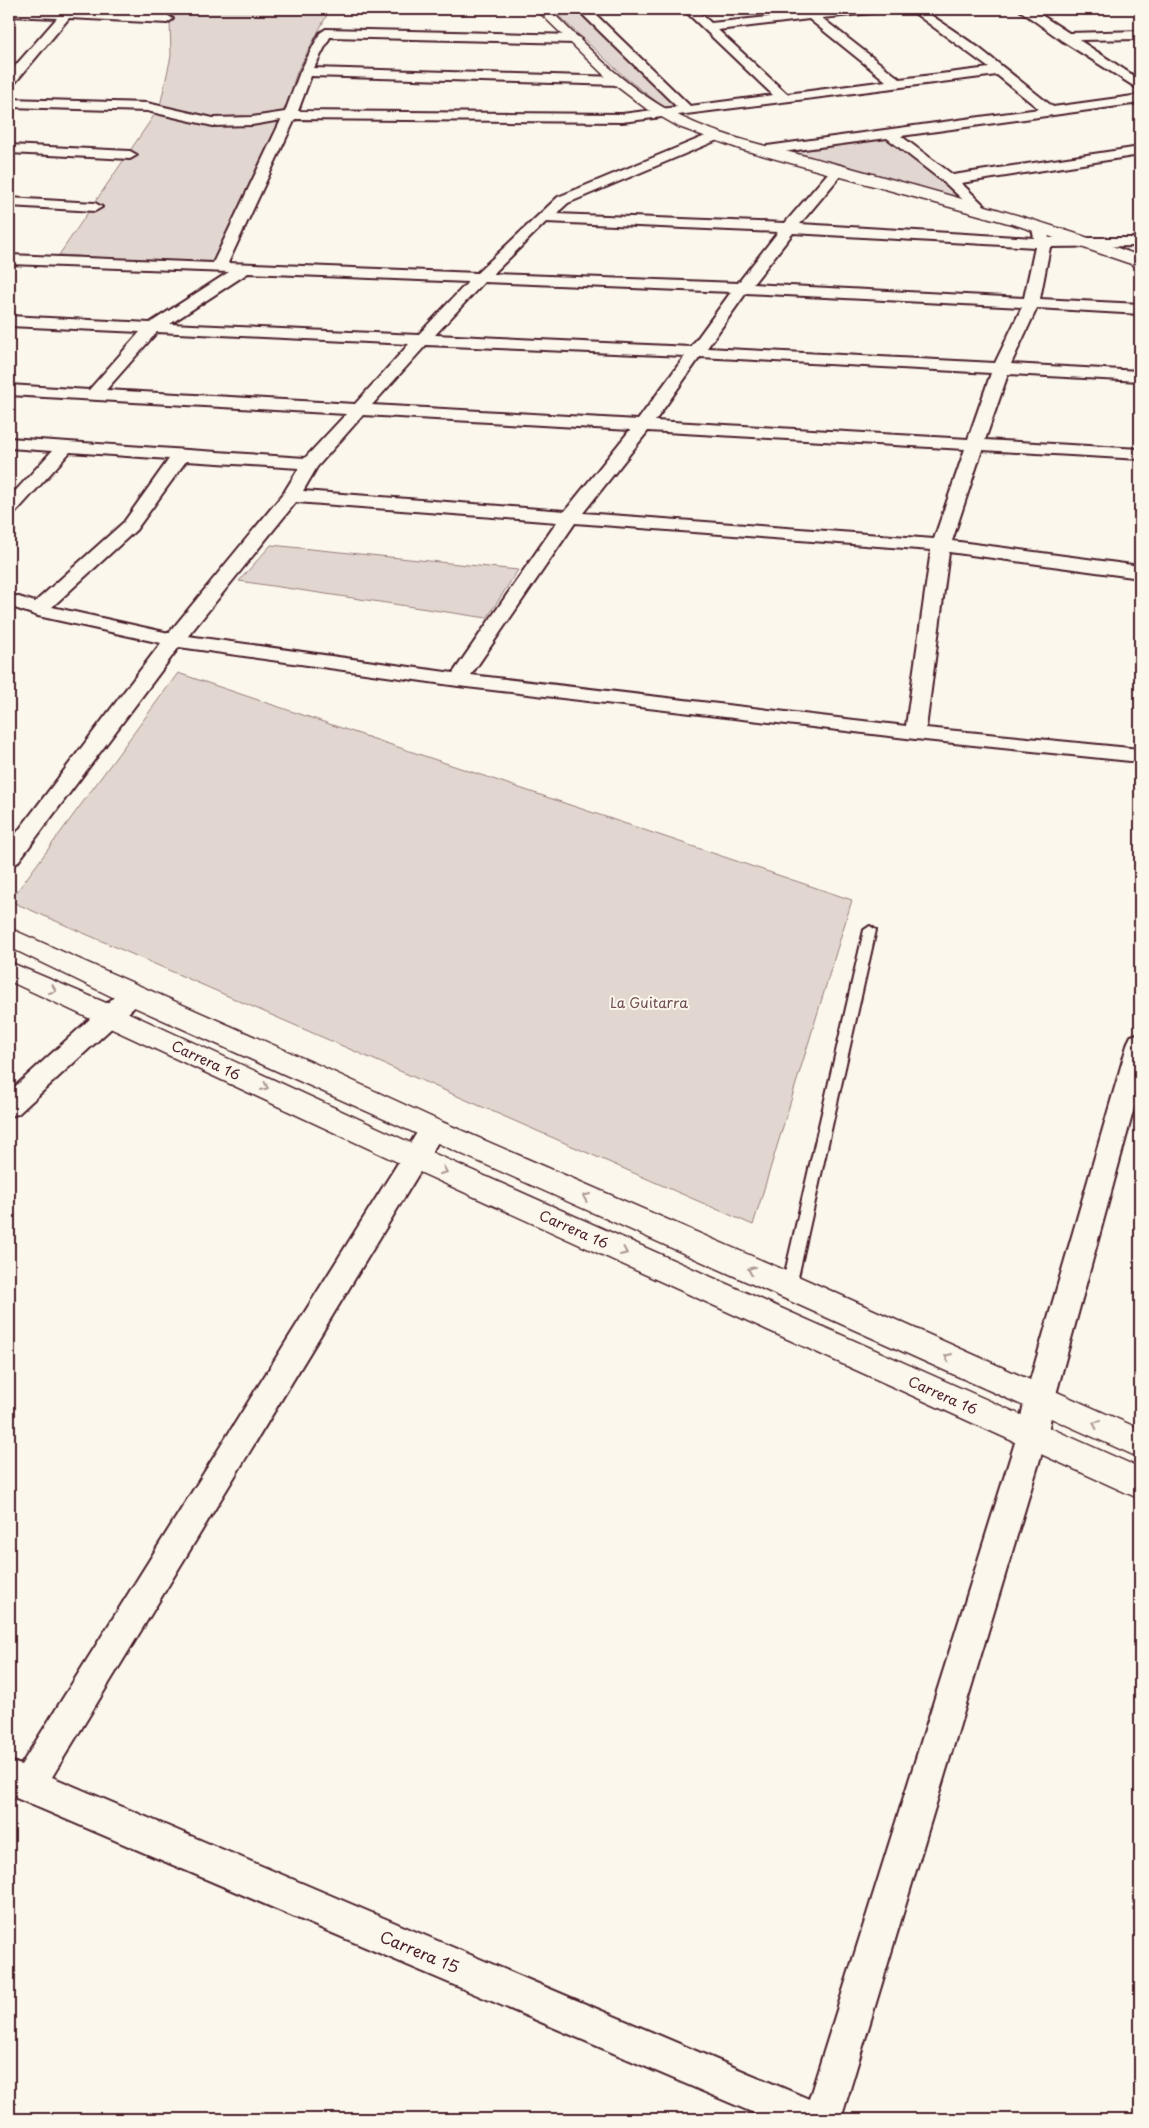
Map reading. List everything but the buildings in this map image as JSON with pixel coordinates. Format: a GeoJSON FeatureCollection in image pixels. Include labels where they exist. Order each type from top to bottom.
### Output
{"type":"FeatureCollection","features":[{"type":"Feature","properties":{"kind":"main road"},"geometry":{"type":"LineString","coordinates":[[542,9],[619,81],[665,114],[715,136],[980,208],[1041,235],[1094,244],[1140,262]]}},
{"type":"Feature","properties":{"kind":"main road","name":"Carrera 16"},"geometry":{"type":"LineString","coordinates":[[9,937],[132,995],[304,1070],[432,1130],[789,1286],[1140,1444]]}},
{"type":"Feature","properties":{"kind":"main road","name":"Carrera 16"},"geometry":{"type":"LineString","coordinates":[[9,971],[109,1015],[414,1157],[1140,1484]]}},
{"type":"Feature","properties":{"kind":"street"},"geometry":{"type":"LineString","coordinates":[[583,9],[688,111]]}},
{"type":"Feature","properties":{"kind":"street"},"geometry":{"type":"LineString","coordinates":[[689,9],[784,98]]}},
{"type":"Feature","properties":{"kind":"street"},"geometry":{"type":"LineString","coordinates":[[708,28],[872,9]]}},
{"type":"Feature","properties":{"kind":"street"},"geometry":{"type":"LineString","coordinates":[[915,9],[1049,110]]}},
{"type":"Feature","properties":{"kind":"street"},"geometry":{"type":"LineString","coordinates":[[1024,9],[1138,82]]}},
{"type":"Feature","properties":{"kind":"street"},"geometry":{"type":"LineString","coordinates":[[9,81],[69,11]]}},
{"type":"Feature","properties":{"kind":"street"},"geometry":{"type":"LineString","coordinates":[[9,12],[69,11],[166,19]]}},
{"type":"Feature","properties":{"kind":"street"},"geometry":{"type":"LineString","coordinates":[[811,15],[896,83]]}},
{"type":"Feature","properties":{"kind":"street"},"geometry":{"type":"LineString","coordinates":[[218,268],[262,168],[290,115],[306,72],[326,33],[575,39]]}},
{"type":"Feature","properties":{"kind":"street"},"geometry":{"type":"LineString","coordinates":[[1065,37],[1140,35]]}},
{"type":"Feature","properties":{"kind":"street"},"geometry":{"type":"LineString","coordinates":[[9,103],[147,107],[213,122],[252,121],[290,115],[622,118],[998,71]]}},
{"type":"Feature","properties":{"kind":"street"},"geometry":{"type":"LineString","coordinates":[[306,72],[619,81]]}},
{"type":"Feature","properties":{"kind":"street"},"geometry":{"type":"LineString","coordinates":[[767,150],[1140,99]]}},
{"type":"Feature","properties":{"kind":"street"},"geometry":{"type":"LineString","coordinates":[[889,133],[950,180],[980,208]]}},
{"type":"Feature","properties":{"kind":"street"},"geometry":{"type":"LineString","coordinates":[[9,858],[174,640],[290,496],[310,464],[484,276],[542,218],[563,200],[715,136]]}},
{"type":"Feature","properties":{"kind":"street"},"geometry":{"type":"LineString","coordinates":[[9,149],[130,155]]}},
{"type":"Feature","properties":{"kind":"street"},"geometry":{"type":"LineString","coordinates":[[950,180],[1140,151]]}},
{"type":"Feature","properties":{"kind":"street"},"geometry":{"type":"LineString","coordinates":[[458,680],[569,518],[642,427],[695,352],[788,228],[839,170]]}},
{"type":"Feature","properties":{"kind":"street"},"geometry":{"type":"LineString","coordinates":[[9,202],[95,207]]}},
{"type":"Feature","properties":{"kind":"street"},"geometry":{"type":"LineString","coordinates":[[542,218],[788,228],[1041,235],[1031,304],[1001,369],[941,545],[915,733]]}},
{"type":"Feature","properties":{"kind":"street"},"geometry":{"type":"LineString","coordinates":[[1094,244],[1140,242]]}},
{"type":"Feature","properties":{"kind":"street"},"geometry":{"type":"LineString","coordinates":[[9,259],[243,270],[484,276],[1140,309]]}},
{"type":"Feature","properties":{"kind":"street"},"geometry":{"type":"LineString","coordinates":[[93,395],[152,328],[243,270]]}},
{"type":"Feature","properties":{"kind":"street"},"geometry":{"type":"LineString","coordinates":[[9,321],[695,352],[1140,376]]}},
{"type":"Feature","properties":{"kind":"street"},"geometry":{"type":"LineString","coordinates":[[9,390],[1140,454]]}},
{"type":"Feature","properties":{"kind":"street"},"geometry":{"type":"LineString","coordinates":[[9,442],[310,464]]}},
{"type":"Feature","properties":{"kind":"street"},"geometry":{"type":"LineString","coordinates":[[9,508],[66,446]]}},
{"type":"Feature","properties":{"kind":"street"},"geometry":{"type":"LineString","coordinates":[[38,610],[130,526],[182,454]]}},
{"type":"Feature","properties":{"kind":"street"},"geometry":{"type":"LineString","coordinates":[[290,496],[941,545],[1140,572]]}},
{"type":"Feature","properties":{"kind":"street"},"geometry":{"type":"LineString","coordinates":[[9,600],[38,610],[174,640],[458,680],[915,733],[1140,756]]}},
{"type":"Feature","properties":{"kind":"street"},"geometry":{"type":"LineString","coordinates":[[9,1107],[132,995]]}},
{"type":"Feature","properties":{"kind":"street"},"geometry":{"type":"LineString","coordinates":[[822,2119],[1032,1436],[1040,1398],[1129,1123],[1140,1042]]}},
{"type":"Feature","properties":{"kind":"street"},"geometry":{"type":"LineString","coordinates":[[18,1781],[432,1130]]}},
{"type":"Feature","properties":{"kind":"street","name":"Carrera 15"},"geometry":{"type":"LineString","coordinates":[[18,1781],[812,2119]]}},
{"type":"Feature","properties":{"kind":"lane"},"geometry":{"type":"LineString","coordinates":[[789,1286],[870,930]]}},
{"type":"Feature","properties":{"kind":"green space"},"geometry":{"type":"Polygon","coordinates":[[[178,9],[330,9],[297,72],[284,112],[251,118],[216,119],[160,106],[171,56],[170,21],[178,9]]]}},
{"type":"Feature","properties":{"kind":"green space"},"geometry":{"type":"Polygon","coordinates":[[[551,9],[579,9],[682,109],[669,111],[627,79],[551,9]]]}},
{"type":"Feature","properties":{"kind":"green space"},"geometry":{"type":"Polygon","coordinates":[[[155,114],[210,126],[253,124],[282,120],[211,264],[59,255],[155,114]]]}},
{"type":"Feature","properties":{"kind":"green space"},"geometry":{"type":"Polygon","coordinates":[[[886,136],[964,199],[784,150],[886,136]]]}},
{"type":"Feature","properties":{"kind":"green space"},"geometry":{"type":"Polygon","coordinates":[[[271,545],[518,570],[487,618],[239,581],[271,545]]]}},
{"type":"Feature","properties":{"kind":"green space","name":"La Guitarra"},"geometry":{"type":"Polygon","coordinates":[[[178,673],[852,900],[753,1225],[10,901],[178,673]]]}}]}
